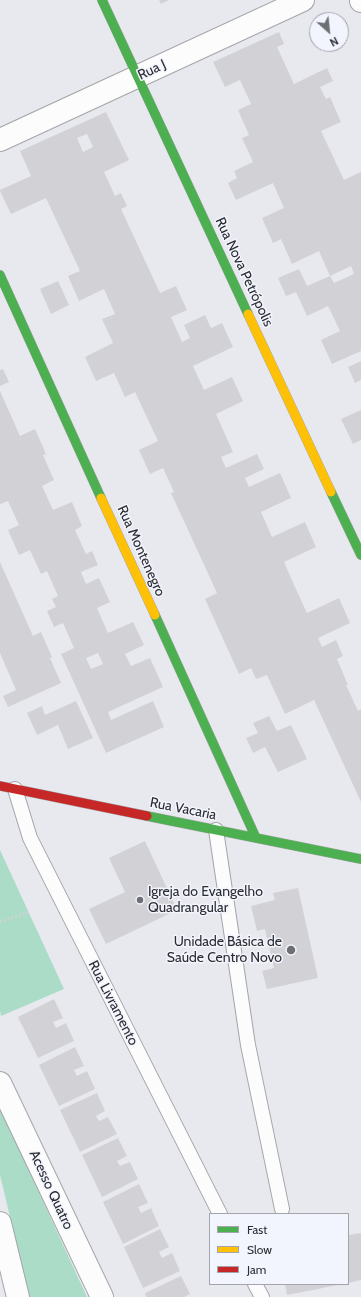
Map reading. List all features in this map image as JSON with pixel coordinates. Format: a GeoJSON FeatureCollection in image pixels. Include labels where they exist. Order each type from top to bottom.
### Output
{"type":"FeatureCollection","features":[{"type":"Feature","properties":{"kind":"street","name":"Rua Nova Petrópolis"},"geometry":{"type":"LineString","coordinates":[[102,0],[361,555]]}},
{"type":"Feature","properties":{"kind":"street","name":"Rua J"},"geometry":{"type":"LineString","coordinates":[[0,140],[304,0]]}},
{"type":"Feature","properties":{"kind":"street","name":"Rua Montenegro"},"geometry":{"type":"LineString","coordinates":[[0,275],[256,838]]}},
{"type":"Feature","properties":{"kind":"street","name":"Rua Vacaria"},"geometry":{"type":"LineString","coordinates":[[0,786],[361,859]]}},
{"type":"Feature","properties":{"kind":"street","name":"Acesso Quatro"},"geometry":{"type":"LineString","coordinates":[[0,1083],[102,1297]]}},
{"type":"Feature","properties":{"kind":"street"},"geometry":{"type":"LineString","coordinates":[[0,1222],[18,1297]]}},
{"type":"Feature","properties":{"kind":"lane","name":"Rua Livramento"},"geometry":{"type":"LineString","coordinates":[[15,789],[30,838],[219,1213]]}},
{"type":"Feature","properties":{"kind":"lane"},"geometry":{"type":"LineString","coordinates":[[216,830],[248,1045],[282,1209]]}},
{"type":"Feature","properties":{"kind":"lane"},"geometry":{"type":"LineString","coordinates":[[256,1285],[262,1297]]}},
{"type":"Feature","properties":{"kind":"path"},"geometry":{"type":"LineString","coordinates":[[0,922],[29,912]]}},
{"type":"Feature","properties":{"kind":"green space"},"geometry":{"type":"Polygon","coordinates":[[[0,850],[64,989],[1,1016],[0,1010],[0,850]]]}},
{"type":"Feature","properties":{"kind":"green space"},"geometry":{"type":"Polygon","coordinates":[[[0,1108],[87,1297],[29,1297],[0,1175],[0,1108]]]}},
{"type":"Feature","properties":{"kind":"building"},"geometry":{"type":"Polygon","coordinates":[[[159,0],[169,0],[161,4],[159,0]]]}},
{"type":"Feature","properties":{"kind":"building"},"geometry":{"type":"Polygon","coordinates":[[[279,32],[284,44],[277,47],[294,84],[327,68],[333,81],[320,87],[326,99],[330,97],[341,122],[321,131],[344,180],[361,172],[361,351],[332,364],[321,340],[340,331],[328,306],[307,316],[296,292],[286,296],[278,278],[299,269],[307,286],[330,276],[319,251],[292,264],[281,239],[273,243],[262,218],[284,208],[273,183],[236,200],[228,183],[237,178],[234,171],[253,162],[242,138],[249,135],[238,110],[251,104],[240,80],[225,87],[213,62],[279,32]],[[351,266],[330,276],[334,283],[354,274],[351,266]]]}},
{"type":"Feature","properties":{"kind":"building"},"geometry":{"type":"Polygon","coordinates":[[[106,112],[129,160],[104,172],[115,196],[121,193],[127,206],[121,209],[160,293],[176,286],[187,310],[171,317],[182,342],[190,338],[184,325],[205,315],[211,328],[222,323],[233,347],[193,366],[204,390],[232,377],[243,401],[216,414],[233,452],[221,457],[226,468],[257,454],[264,469],[245,478],[249,487],[280,473],[291,498],[261,512],[272,537],[305,522],[316,547],[284,562],[307,613],[339,598],[350,623],[318,638],[322,647],[336,640],[343,656],[337,659],[348,685],[346,685],[358,711],[361,709],[361,802],[314,700],[285,714],[267,675],[256,679],[251,668],[239,674],[205,599],[217,593],[171,493],[174,492],[163,468],[150,474],[139,450],[158,441],[135,392],[125,397],[114,373],[96,381],[85,357],[113,343],[102,319],[115,314],[104,289],[79,301],[68,276],[80,271],[46,198],[11,214],[0,191],[31,176],[20,151],[106,112]],[[87,134],[77,138],[83,152],[93,147],[87,134]]]}},
{"type":"Feature","properties":{"kind":"building"},"geometry":{"type":"Polygon","coordinates":[[[58,281],[69,305],[51,314],[40,289],[58,281]]]}},
{"type":"Feature","properties":{"kind":"building"},"geometry":{"type":"Polygon","coordinates":[[[361,361],[361,380],[355,383],[348,367],[361,361]]]}},
{"type":"Feature","properties":{"kind":"building"},"geometry":{"type":"Polygon","coordinates":[[[3,369],[9,382],[0,386],[0,370],[3,369]]]}},
{"type":"Feature","properties":{"kind":"building"},"geometry":{"type":"Polygon","coordinates":[[[0,391],[20,436],[35,429],[46,454],[43,455],[54,480],[42,486],[53,510],[72,502],[82,526],[75,530],[86,554],[92,551],[98,565],[81,572],[86,584],[99,578],[110,602],[97,608],[108,633],[133,622],[144,645],[125,654],[131,666],[150,658],[163,687],[108,712],[111,720],[153,701],[164,727],[106,753],[61,654],[74,648],[63,623],[54,627],[47,611],[56,607],[52,599],[58,596],[47,571],[41,574],[30,550],[19,555],[8,530],[19,525],[8,501],[0,504],[0,391]],[[98,653],[86,658],[91,669],[103,664],[98,653]]]}},
{"type":"Feature","properties":{"kind":"building"},"geometry":{"type":"Polygon","coordinates":[[[361,410],[361,440],[353,444],[341,419],[361,410]]]}},
{"type":"Feature","properties":{"kind":"building"},"geometry":{"type":"Polygon","coordinates":[[[0,562],[33,636],[41,632],[61,683],[8,707],[3,696],[16,690],[0,653],[0,562]]]}},
{"type":"Feature","properties":{"kind":"building"},"geometry":{"type":"Polygon","coordinates":[[[76,701],[93,738],[68,749],[58,725],[37,735],[27,713],[42,706],[45,715],[76,701]]]}},
{"type":"Feature","properties":{"kind":"building"},"geometry":{"type":"Polygon","coordinates":[[[269,716],[277,731],[291,725],[307,759],[278,772],[265,747],[253,753],[246,738],[258,733],[253,723],[269,716]]]}},
{"type":"Feature","properties":{"kind":"building","name":"Igreja do Evangelho Quadrangular"},"geometry":{"type":"Polygon","coordinates":[[[145,841],[177,910],[106,944],[89,909],[125,892],[109,858],[145,841]]]}},
{"type":"Feature","properties":{"kind":"building","name":"Unidade Básica de Saúde Centro Novo"},"geometry":{"type":"Polygon","coordinates":[[[298,888],[318,978],[267,989],[262,971],[274,968],[265,929],[257,931],[251,906],[275,900],[273,893],[298,888]]]}},
{"type":"Feature","properties":{"kind":"building"},"geometry":{"type":"Polygon","coordinates":[[[54,999],[63,1018],[53,1022],[56,1028],[66,1023],[74,1041],[38,1058],[18,1017],[54,999]]]}},
{"type":"Feature","properties":{"kind":"building"},"geometry":{"type":"Polygon","coordinates":[[[75,1047],[84,1066],[74,1070],[77,1076],[87,1071],[95,1089],[59,1106],[39,1065],[75,1047]]]}},
{"type":"Feature","properties":{"kind":"building"},"geometry":{"type":"Polygon","coordinates":[[[97,1093],[105,1111],[96,1116],[99,1121],[108,1117],[117,1134],[80,1152],[60,1110],[97,1093]]]}},
{"type":"Feature","properties":{"kind":"building"},"geometry":{"type":"Polygon","coordinates":[[[118,1138],[127,1156],[117,1161],[120,1166],[130,1162],[138,1179],[102,1197],[82,1155],[118,1138]]]}},
{"type":"Feature","properties":{"kind":"building"},"geometry":{"type":"Polygon","coordinates":[[[139,1184],[148,1203],[138,1207],[141,1213],[151,1208],[159,1226],[123,1244],[103,1202],[139,1184]]]}},
{"type":"Feature","properties":{"kind":"building"},"geometry":{"type":"Polygon","coordinates":[[[160,1229],[169,1247],[159,1252],[162,1258],[172,1253],[180,1271],[143,1288],[124,1247],[160,1229]]]}},
{"type":"Feature","properties":{"kind":"building"},"geometry":{"type":"Polygon","coordinates":[[[361,1233],[361,1280],[349,1283],[349,1235],[361,1233]]]}},
{"type":"Feature","properties":{"kind":"building"},"geometry":{"type":"Polygon","coordinates":[[[181,1276],[190,1294],[184,1297],[146,1297],[145,1293],[181,1276]]]}},
{"type":"Feature","properties":{"kind":"building"},"geometry":{"type":"Polygon","coordinates":[[[285,1285],[338,1285],[287,1295],[285,1285]]]}},
{"type":"Feature","properties":{"kind":"traffic: fast"},"geometry":{"type":"LineString","coordinates":[[102,0],[248,314]]}},
{"type":"Feature","properties":{"kind":"traffic: fast"},"geometry":{"type":"LineString","coordinates":[[0,275],[101,498]]}},
{"type":"Feature","properties":{"kind":"traffic: fast"},"geometry":{"type":"LineString","coordinates":[[331,492],[361,555]]}},
{"type":"Feature","properties":{"kind":"traffic: fast"},"geometry":{"type":"LineString","coordinates":[[155,615],[256,838]]}},
{"type":"Feature","properties":{"kind":"traffic: fast"},"geometry":{"type":"LineString","coordinates":[[147,816],[361,859]]}},
{"type":"Feature","properties":{"kind":"traffic: slow"},"geometry":{"type":"LineString","coordinates":[[248,314],[331,492]]}},
{"type":"Feature","properties":{"kind":"traffic: slow"},"geometry":{"type":"LineString","coordinates":[[101,498],[155,615]]}},
{"type":"Feature","properties":{"kind":"traffic: jam"},"geometry":{"type":"LineString","coordinates":[[0,786],[147,816]]}},
{"type":"Feature","properties":{"kind":"place","name":"Igreja do Evangelho Quadrangular"},"geometry":{"type":"Point","coordinates":[140,900]}},
{"type":"Feature","properties":{"kind":"place","name":"Unidade Básica de Saúde Centro Novo"},"geometry":{"type":"Point","coordinates":[291,950]}}]}
